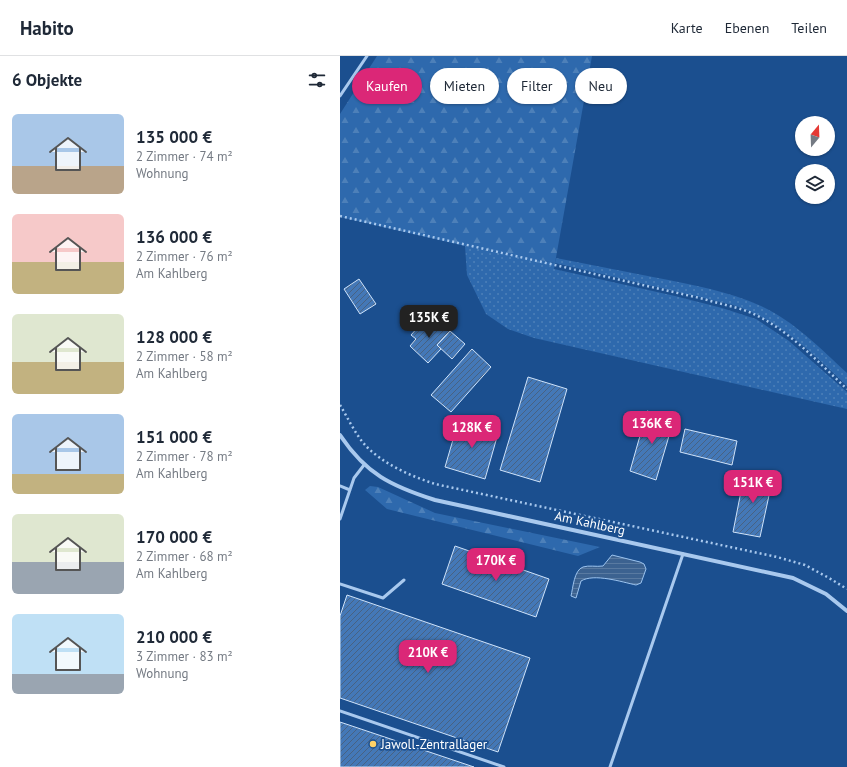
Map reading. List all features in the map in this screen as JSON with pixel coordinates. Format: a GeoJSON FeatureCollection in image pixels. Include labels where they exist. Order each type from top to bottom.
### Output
{"type":"FeatureCollection","features":[{"type":"Feature","properties":{"kind":"street","name":"Am Kahlberg"},"geometry":{"type":"LineString","coordinates":[[340,435],[351,452],[364,465],[386,482],[418,495],[435,500],[793,578],[826,594],[847,612]]}},
{"type":"Feature","properties":{"kind":"lane"},"geometry":{"type":"LineString","coordinates":[[340,96],[367,56]]}},
{"type":"Feature","properties":{"kind":"lane"},"geometry":{"type":"LineString","coordinates":[[340,519],[354,478],[364,465]]}},
{"type":"Feature","properties":{"kind":"lane"},"geometry":{"type":"LineString","coordinates":[[340,486],[350,490]]}},
{"type":"Feature","properties":{"kind":"lane"},"geometry":{"type":"LineString","coordinates":[[610,767],[683,554]]}},
{"type":"Feature","properties":{"kind":"lane"},"geometry":{"type":"LineString","coordinates":[[340,584],[383,598],[404,580]]}},
{"type":"Feature","properties":{"kind":"lane"},"geometry":{"type":"LineString","coordinates":[[340,711],[504,767]]}},
{"type":"Feature","properties":{"kind":"path"},"geometry":{"type":"LineString","coordinates":[[340,216],[704,300],[749,312],[772,324],[804,348],[847,389]]}},
{"type":"Feature","properties":{"kind":"path"},"geometry":{"type":"LineString","coordinates":[[340,405],[366,446],[400,470],[435,484],[777,556],[805,565],[830,578],[847,590]]}},
{"type":"Feature","properties":{"kind":"green space"},"geometry":{"type":"Polygon","coordinates":[[[377,56],[592,56],[590,68],[575,68],[575,104],[583,104],[555,263],[465,246],[340,217],[340,114],[352,95],[352,104],[422,104],[422,68],[369,68],[377,56]]]}},
{"type":"Feature","properties":{"kind":"green space"},"geometry":{"type":"Polygon","coordinates":[[[465,246],[555,263],[554,269],[675,296],[722,308],[756,319],[789,341],[847,392],[847,409],[534,338],[508,329],[486,314],[467,275],[465,246]]]}},
{"type":"Feature","properties":{"kind":"green space"},"geometry":{"type":"Polygon","coordinates":[[[556,258],[684,283],[723,292],[761,306],[785,319],[796,327],[847,373],[847,386],[794,339],[766,319],[750,311],[733,305],[555,263],[556,258]]]}},
{"type":"Feature","properties":{"kind":"green space"},"geometry":{"type":"Polygon","coordinates":[[[370,486],[378,487],[435,513],[600,547],[578,556],[387,509],[365,490],[370,486]]]}},
{"type":"Feature","properties":{"kind":"shaded area"},"geometry":{"type":"Polygon","coordinates":[[[612,555],[644,564],[646,569],[641,583],[636,585],[600,578],[587,579],[581,581],[576,598],[571,596],[574,580],[580,569],[585,566],[603,566],[612,555]]]}},
{"type":"Feature","properties":{"kind":"building"},"geometry":{"type":"Polygon","coordinates":[[[359,279],[376,304],[360,314],[344,289],[359,279]]]}},
{"type":"Feature","properties":{"kind":"building"},"geometry":{"type":"Polygon","coordinates":[[[427,317],[434,323],[437,320],[450,331],[437,345],[441,349],[428,363],[410,346],[416,339],[411,335],[427,317]]]}},
{"type":"Feature","properties":{"kind":"building"},"geometry":{"type":"Polygon","coordinates":[[[450,331],[465,344],[452,359],[437,345],[450,331]]]}},
{"type":"Feature","properties":{"kind":"building"},"geometry":{"type":"Polygon","coordinates":[[[472,349],[491,367],[451,412],[431,395],[472,349]]]}},
{"type":"Feature","properties":{"kind":"building"},"geometry":{"type":"Polygon","coordinates":[[[528,377],[567,389],[540,482],[500,470],[528,377]]]}},
{"type":"Feature","properties":{"kind":"building"},"geometry":{"type":"Polygon","coordinates":[[[647,411],[674,419],[656,480],[630,471],[647,411]]]}},
{"type":"Feature","properties":{"kind":"building"},"geometry":{"type":"Polygon","coordinates":[[[459,419],[499,430],[485,479],[445,467],[459,419]]]}},
{"type":"Feature","properties":{"kind":"building"},"geometry":{"type":"Polygon","coordinates":[[[685,429],[737,441],[732,465],[680,452],[685,429]]]}},
{"type":"Feature","properties":{"kind":"building"},"geometry":{"type":"Polygon","coordinates":[[[745,471],[773,477],[760,537],[733,532],[745,471]]]}},
{"type":"Feature","properties":{"kind":"building"},"geometry":{"type":"Polygon","coordinates":[[[455,546],[549,579],[536,617],[442,584],[455,546]]]}},
{"type":"Feature","properties":{"kind":"building"},"geometry":{"type":"Polygon","coordinates":[[[347,595],[530,658],[498,752],[340,698],[340,616],[347,595]]]}},
{"type":"Feature","properties":{"kind":"building","name":"Jawoll-Zentrallager"},"geometry":{"type":"Polygon","coordinates":[[[340,722],[474,767],[340,767],[340,722]]]}},
{"type":"Feature","properties":{"kind":"place","name":"Jawoll-Zentrallager"},"geometry":{"type":"Point","coordinates":[373,744]}}]}
